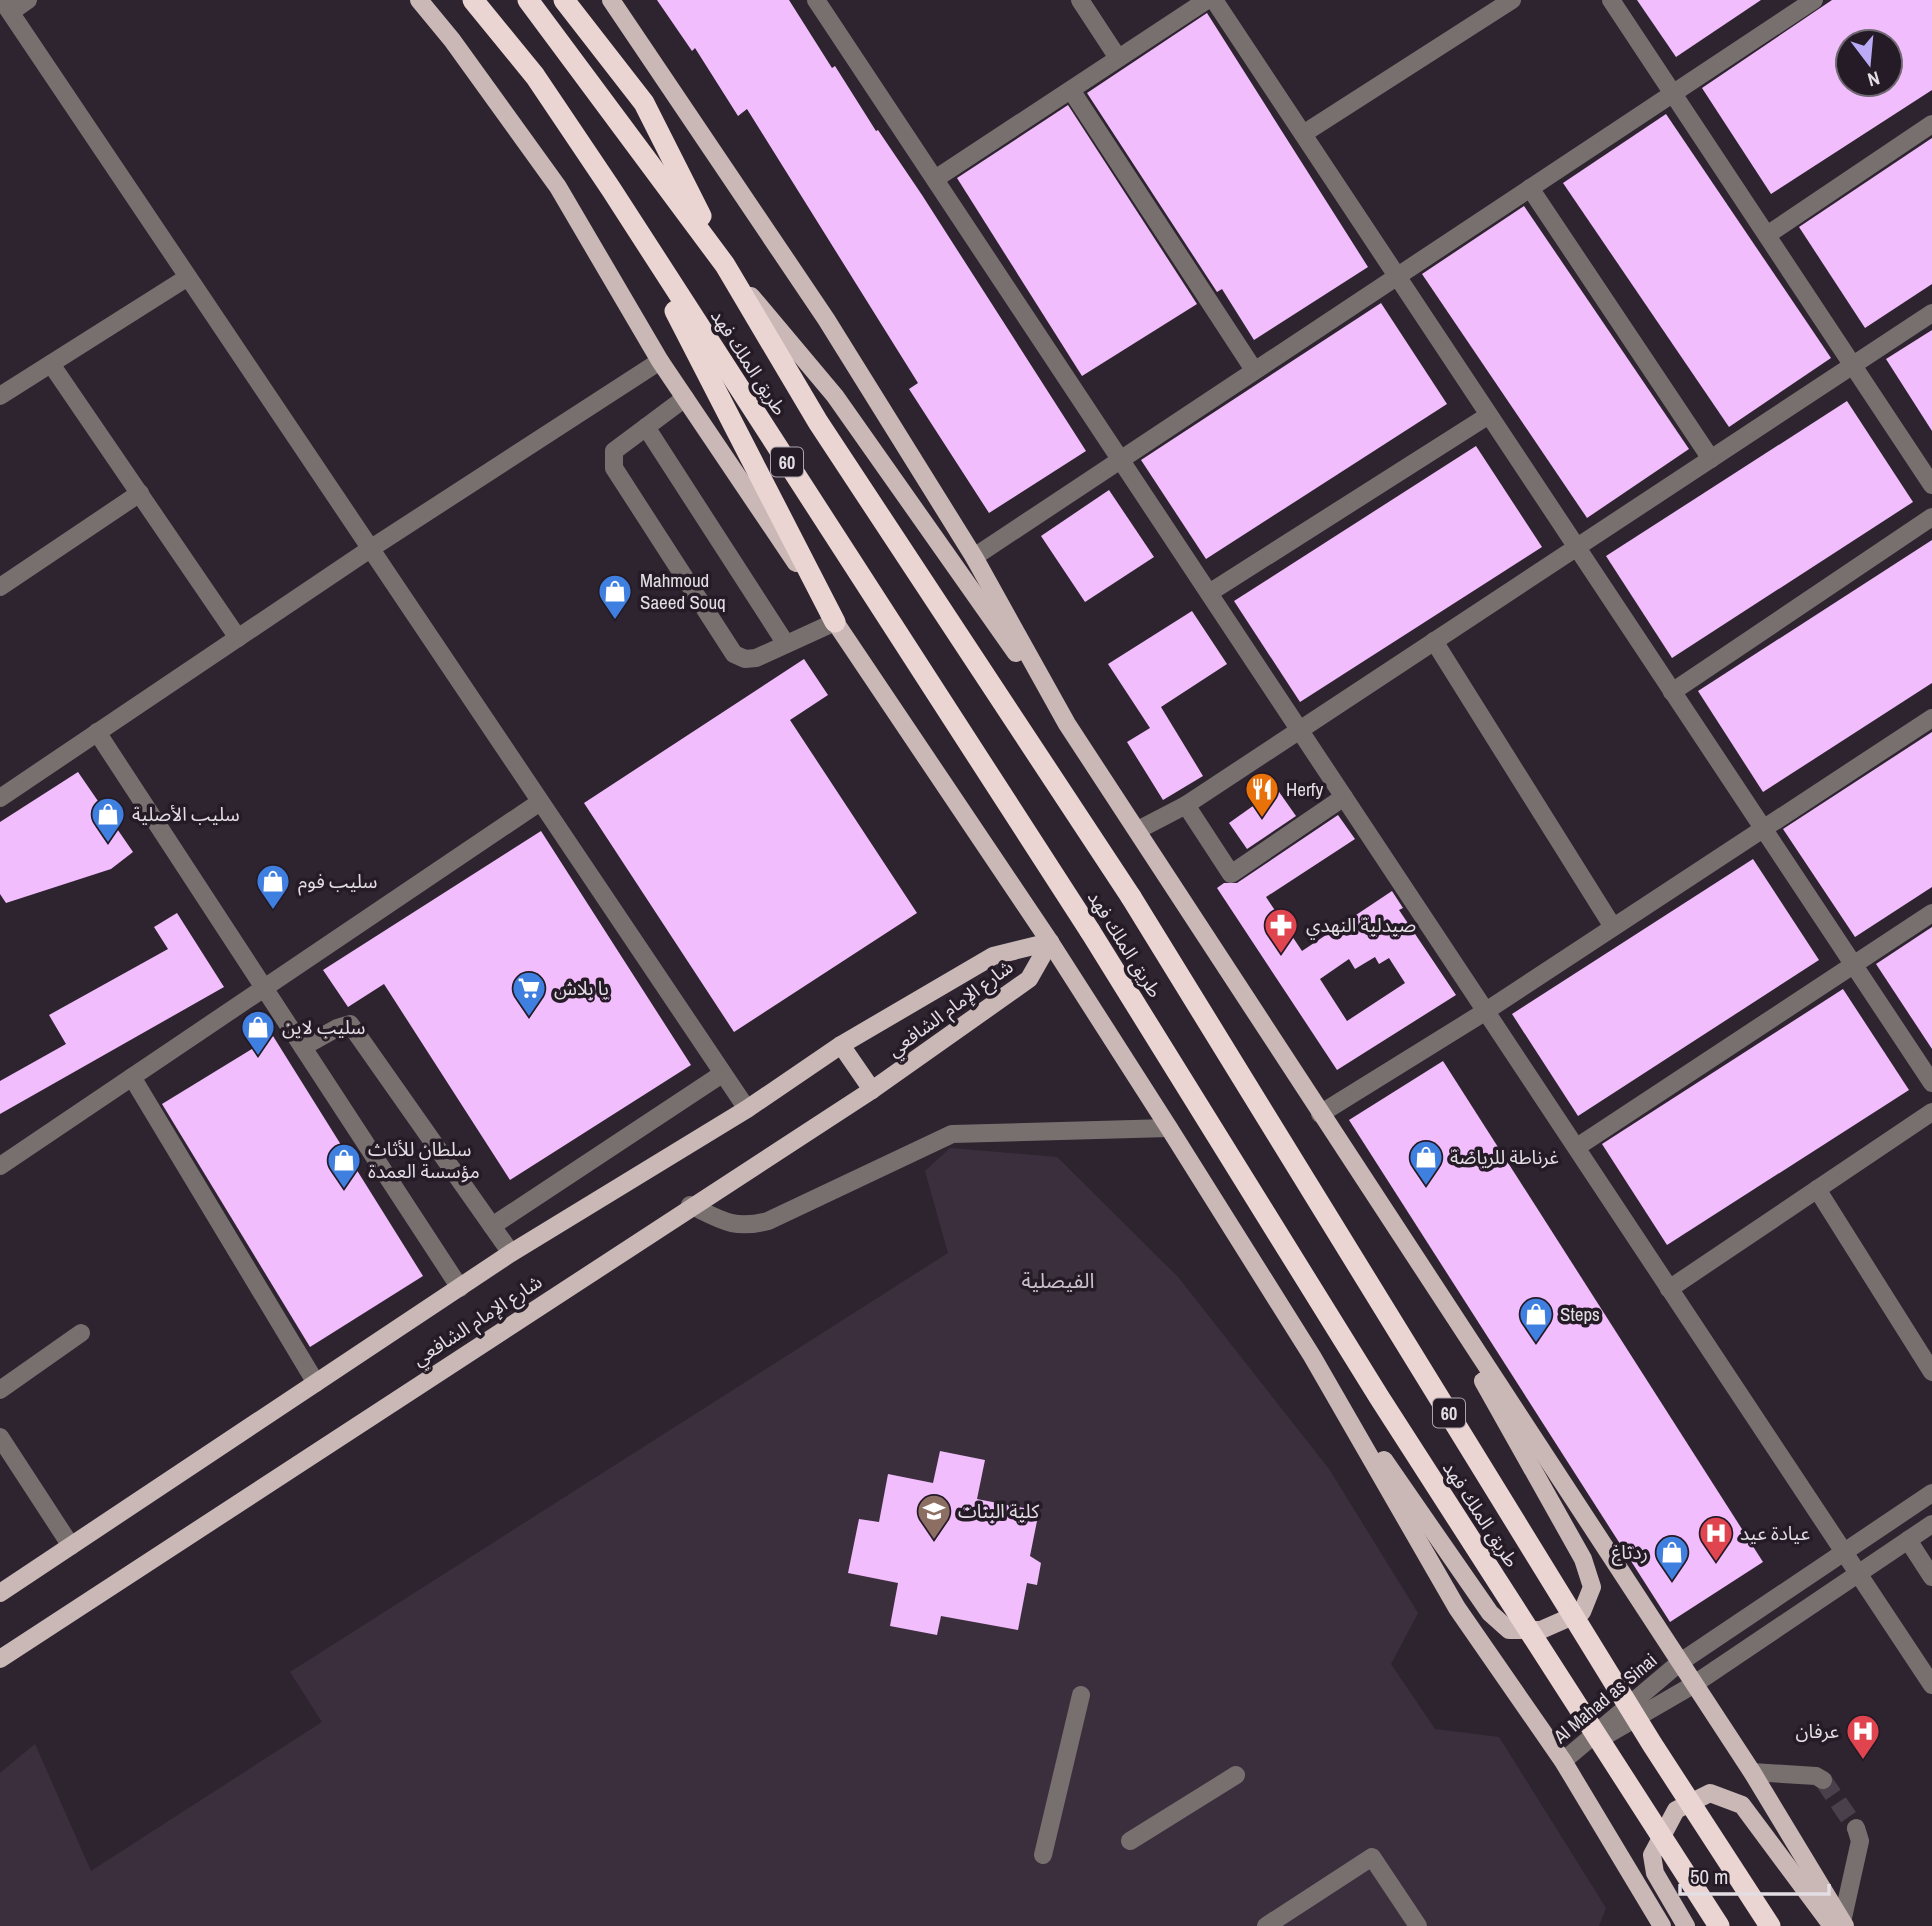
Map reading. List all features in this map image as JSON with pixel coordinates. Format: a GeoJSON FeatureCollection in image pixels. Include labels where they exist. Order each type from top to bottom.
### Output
{"type":"FeatureCollection","features":[{"type":"Feature","properties":{"kind":"highway","name":"طريق الملك فهد"},"geometry":{"type":"LineString","coordinates":[[473,0],[535,76],[611,189],[1090,931],[1379,1396],[1719,1926]]}},
{"type":"Feature","properties":{"kind":"highway","name":"طريق الملك فهد"},"geometry":{"type":"LineString","coordinates":[[528,0],[725,265],[818,422],[1131,897],[1645,1732],[1770,1926]]}},
{"type":"Feature","properties":{"kind":"highway"},"geometry":{"type":"LineString","coordinates":[[564,0],[643,103],[725,265]]}},
{"type":"Feature","properties":{"kind":"highway"},"geometry":{"type":"LineString","coordinates":[[611,189],[835,622]]}},
{"type":"Feature","properties":{"kind":"main road"},"geometry":{"type":"LineString","coordinates":[[419,0],[452,40],[558,187],[660,361],[1050,942],[1312,1356],[1457,1608],[1563,1760],[1659,1924]]}},
{"type":"Feature","properties":{"kind":"main road"},"geometry":{"type":"LineString","coordinates":[[611,0],[826,319],[974,557],[1067,724]]}},
{"type":"Feature","properties":{"kind":"main road"},"geometry":{"type":"LineString","coordinates":[[725,265],[835,396],[1067,724],[1752,1772],[1839,1925]]}},
{"type":"Feature","properties":{"kind":"main road","name":"شارع الإمام الشافعي"},"geometry":{"type":"LineString","coordinates":[[0,1593],[511,1253],[747,1109],[841,1045],[993,956],[1050,942]]}},
{"type":"Feature","properties":{"kind":"main road","name":"شارع الإمام الشافعي"},"geometry":{"type":"LineString","coordinates":[[0,1659],[690,1205],[872,1090],[1029,979],[1050,942]]}},
{"type":"Feature","properties":{"kind":"main road"},"geometry":{"type":"LineString","coordinates":[[841,1045],[872,1090]]}},
{"type":"Feature","properties":{"kind":"main road"},"geometry":{"type":"LineString","coordinates":[[1312,1356],[1490,1613],[1509,1630],[1541,1630],[1582,1612],[1592,1587],[1583,1559],[1398,1231]]}},
{"type":"Feature","properties":{"kind":"main road"},"geometry":{"type":"LineString","coordinates":[[1686,1926],[1655,1873],[1652,1855],[1676,1810],[1710,1793],[1742,1805],[1839,1925]]}},
{"type":"Feature","properties":{"kind":"street"},"geometry":{"type":"LineString","coordinates":[[28,0],[6,6],[747,1109]]}},
{"type":"Feature","properties":{"kind":"street"},"geometry":{"type":"LineString","coordinates":[[816,0],[1932,1685]]}},
{"type":"Feature","properties":{"kind":"street"},"geometry":{"type":"LineString","coordinates":[[1080,0],[1118,58]]}},
{"type":"Feature","properties":{"kind":"street"},"geometry":{"type":"LineString","coordinates":[[935,179],[1207,0]]}},
{"type":"Feature","properties":{"kind":"street"},"geometry":{"type":"LineString","coordinates":[[1214,0],[1932,1083]]}},
{"type":"Feature","properties":{"kind":"street"},"geometry":{"type":"LineString","coordinates":[[1303,134],[1511,0]]}},
{"type":"Feature","properties":{"kind":"street"},"geometry":{"type":"LineString","coordinates":[[1611,0],[1932,485]]}},
{"type":"Feature","properties":{"kind":"street"},"geometry":{"type":"LineString","coordinates":[[974,557],[1809,1]]}},
{"type":"Feature","properties":{"kind":"street"},"geometry":{"type":"LineString","coordinates":[[1070,90],[1254,370]]}},
{"type":"Feature","properties":{"kind":"street"},"geometry":{"type":"LineString","coordinates":[[1767,235],[1932,124]]}},
{"type":"Feature","properties":{"kind":"street"},"geometry":{"type":"LineString","coordinates":[[1530,188],[1711,459]]}},
{"type":"Feature","properties":{"kind":"street"},"geometry":{"type":"LineString","coordinates":[[0,396],[188,277]]}},
{"type":"Feature","properties":{"kind":"street"},"geometry":{"type":"LineString","coordinates":[[1138,830],[1186,805],[1932,313]]}},
{"type":"Feature","properties":{"kind":"street"},"geometry":{"type":"LineString","coordinates":[[0,798],[370,549],[660,361]]}},
{"type":"Feature","properties":{"kind":"street"},"geometry":{"type":"LineString","coordinates":[[51,363],[238,638]]}},
{"type":"Feature","properties":{"kind":"street"},"geometry":{"type":"LineString","coordinates":[[685,398],[614,451],[614,468],[734,654],[745,659],[757,658],[835,622]]}},
{"type":"Feature","properties":{"kind":"street"},"geometry":{"type":"LineString","coordinates":[[1209,593],[1489,415]]}},
{"type":"Feature","properties":{"kind":"street"},"geometry":{"type":"LineString","coordinates":[[646,427],[786,644]]}},
{"type":"Feature","properties":{"kind":"street"},"geometry":{"type":"LineString","coordinates":[[0,587],[140,493]]}},
{"type":"Feature","properties":{"kind":"street"},"geometry":{"type":"LineString","coordinates":[[1672,692],[1932,517]]}},
{"type":"Feature","properties":{"kind":"street"},"geometry":{"type":"LineString","coordinates":[[1434,641],[1613,927]]}},
{"type":"Feature","properties":{"kind":"street"},"geometry":{"type":"LineString","coordinates":[[1320,1114],[1486,1011],[1932,718]]}},
{"type":"Feature","properties":{"kind":"street"},"geometry":{"type":"LineString","coordinates":[[97,732],[460,1288]]}},
{"type":"Feature","properties":{"kind":"street"},"geometry":{"type":"LineString","coordinates":[[1186,805],[1231,874],[1344,797]]}},
{"type":"Feature","properties":{"kind":"street"},"geometry":{"type":"LineString","coordinates":[[0,1166],[540,802]]}},
{"type":"Feature","properties":{"kind":"street"},"geometry":{"type":"LineString","coordinates":[[1577,1147],[1932,914]]}},
{"type":"Feature","properties":{"kind":"street"},"geometry":{"type":"LineString","coordinates":[[303,1047],[337,1028],[350,1024],[511,1253]]}},
{"type":"Feature","properties":{"kind":"street"},"geometry":{"type":"LineString","coordinates":[[492,1226],[722,1074]]}},
{"type":"Feature","properties":{"kind":"street"},"geometry":{"type":"LineString","coordinates":[[132,1077],[316,1383]]}},
{"type":"Feature","properties":{"kind":"street"},"geometry":{"type":"LineString","coordinates":[[1669,1289],[1932,1112]]}},
{"type":"Feature","properties":{"kind":"street"},"geometry":{"type":"LineString","coordinates":[[690,1205],[732,1226],[749,1226],[768,1221],[952,1134],[978,1131],[1169,1128]]}},
{"type":"Feature","properties":{"kind":"street"},"geometry":{"type":"LineString","coordinates":[[1817,1189],[1932,1373]]}},
{"type":"Feature","properties":{"kind":"street"},"geometry":{"type":"LineString","coordinates":[[0,1390],[81,1333]]}},
{"type":"Feature","properties":{"kind":"street"},"geometry":{"type":"LineString","coordinates":[[0,1437],[71,1546]]}},
{"type":"Feature","properties":{"kind":"street","name":"Al Mahad as Sinai"},"geometry":{"type":"LineString","coordinates":[[1563,1760],[1679,1663],[1932,1493]]}},
{"type":"Feature","properties":{"kind":"street","name":"Al Mahad as Sinai"},"geometry":{"type":"LineString","coordinates":[[1563,1760],[1693,1685],[1932,1524]]}},
{"type":"Feature","properties":{"kind":"street"},"geometry":{"type":"LineString","coordinates":[[1908,1541],[1932,1577]]}},
{"type":"Feature","properties":{"kind":"street"},"geometry":{"type":"LineString","coordinates":[[1043,1855],[1080,1695]]}},
{"type":"Feature","properties":{"kind":"street"},"geometry":{"type":"LineString","coordinates":[[1752,1772],[1816,1776],[1823,1780]]}},
{"type":"Feature","properties":{"kind":"street"},"geometry":{"type":"LineString","coordinates":[[1130,1841],[1236,1775]]}},
{"type":"Feature","properties":{"kind":"street"},"geometry":{"type":"LineString","coordinates":[[1839,1925],[1860,1841],[1856,1828]]}},
{"type":"Feature","properties":{"kind":"street"},"geometry":{"type":"LineString","coordinates":[[1266,1926],[1372,1857],[1418,1926]]}},
{"type":"Feature","properties":{"kind":"shaded area","name":"كلية البنات"},"geometry":{"type":"Polygon","coordinates":[[[950,1148],[1057,1157],[1178,1277],[1329,1469],[1418,1613],[1391,1664],[1435,1729],[1499,1737],[1606,1908],[1599,1926],[0,1926],[0,1773],[35,1744],[91,1871],[322,1722],[290,1672],[948,1253],[925,1171],[950,1148]]]}},
{"type":"Feature","properties":{"kind":"building"},"geometry":{"type":"Polygon","coordinates":[[[657,0],[789,0],[832,68],[835,66],[876,131],[878,130],[922,195],[1086,451],[989,513],[909,389],[918,383],[747,109],[738,116],[695,48],[692,51],[657,0]]]}},
{"type":"Feature","properties":{"kind":"building"},"geometry":{"type":"Polygon","coordinates":[[[1637,0],[1761,0],[1676,57],[1637,0]]]}},
{"type":"Feature","properties":{"kind":"building"},"geometry":{"type":"Polygon","coordinates":[[[1832,0],[1932,0],[1932,90],[1771,194],[1702,88],[1832,0]]]}},
{"type":"Feature","properties":{"kind":"building"},"geometry":{"type":"Polygon","coordinates":[[[1207,13],[1368,267],[1254,340],[1222,289],[1217,292],[1087,93],[1207,13]]]}},
{"type":"Feature","properties":{"kind":"building"},"geometry":{"type":"Polygon","coordinates":[[[1068,105],[1197,304],[1082,376],[957,178],[1068,105]]]}},
{"type":"Feature","properties":{"kind":"building"},"geometry":{"type":"Polygon","coordinates":[[[1666,114],[1831,358],[1729,427],[1563,183],[1666,114]]]}},
{"type":"Feature","properties":{"kind":"building"},"geometry":{"type":"Polygon","coordinates":[[[1932,138],[1932,284],[1865,328],[1799,227],[1932,138]]]}},
{"type":"Feature","properties":{"kind":"building"},"geometry":{"type":"Polygon","coordinates":[[[1524,206],[1689,449],[1587,518],[1422,274],[1524,206]]]}},
{"type":"Feature","properties":{"kind":"building"},"geometry":{"type":"Polygon","coordinates":[[[1381,303],[1447,404],[1206,559],[1141,460],[1381,303]]]}},
{"type":"Feature","properties":{"kind":"building"},"geometry":{"type":"Polygon","coordinates":[[[1932,330],[1932,431],[1886,359],[1932,330]]]}},
{"type":"Feature","properties":{"kind":"building"},"geometry":{"type":"Polygon","coordinates":[[[1847,401],[1913,502],[1672,658],[1606,556],[1847,401]]]}},
{"type":"Feature","properties":{"kind":"building"},"geometry":{"type":"Polygon","coordinates":[[[1476,446],[1542,547],[1300,702],[1234,601],[1476,446]]]}},
{"type":"Feature","properties":{"kind":"building"},"geometry":{"type":"Polygon","coordinates":[[[1109,490],[1154,557],[1085,602],[1041,536],[1109,490]]]}},
{"type":"Feature","properties":{"kind":"building"},"geometry":{"type":"Polygon","coordinates":[[[1932,540],[1932,683],[1763,792],[1698,691],[1932,540]]]}},
{"type":"Feature","properties":{"kind":"building"},"geometry":{"type":"Polygon","coordinates":[[[1192,611],[1227,664],[1161,707],[1203,776],[1163,800],[1127,742],[1150,728],[1108,664],[1192,611]]]}},
{"type":"Feature","properties":{"kind":"building"},"geometry":{"type":"Polygon","coordinates":[[[804,659],[828,695],[790,720],[917,913],[734,1032],[584,803],[804,659]]]}},
{"type":"Feature","properties":{"kind":"building"},"geometry":{"type":"Polygon","coordinates":[[[1932,732],[1932,887],[1855,937],[1783,829],[1932,732]]]}},
{"type":"Feature","properties":{"kind":"building"},"geometry":{"type":"Polygon","coordinates":[[[78,772],[133,852],[111,869],[6,903],[0,894],[0,822],[78,772]]]}},
{"type":"Feature","properties":{"kind":"building","name":"Herfy"},"geometry":{"type":"Polygon","coordinates":[[[1277,789],[1296,816],[1247,849],[1229,823],[1277,789]]]}},
{"type":"Feature","properties":{"kind":"building"},"geometry":{"type":"Polygon","coordinates":[[[1338,815],[1355,839],[1266,897],[1302,951],[1392,891],[1403,908],[1399,910],[1456,995],[1337,1070],[1217,888],[1224,883],[1237,883],[1338,815]],[[1375,957],[1355,969],[1349,959],[1320,979],[1347,1021],[1405,983],[1389,958],[1379,964],[1375,957]]]}},
{"type":"Feature","properties":{"kind":"building"},"geometry":{"type":"Polygon","coordinates":[[[541,831],[691,1065],[510,1180],[384,984],[348,1007],[323,970],[541,831]]]}},
{"type":"Feature","properties":{"kind":"building"},"geometry":{"type":"Polygon","coordinates":[[[1753,859],[1819,960],[1578,1116],[1512,1014],[1753,859]]]}},
{"type":"Feature","properties":{"kind":"building"},"geometry":{"type":"Polygon","coordinates":[[[177,913],[224,987],[0,1114],[0,1081],[66,1044],[49,1015],[168,949],[154,927],[177,913]]]}},
{"type":"Feature","properties":{"kind":"building"},"geometry":{"type":"Polygon","coordinates":[[[1932,927],[1932,1049],[1876,964],[1932,927]]]}},
{"type":"Feature","properties":{"kind":"building"},"geometry":{"type":"Polygon","coordinates":[[[1843,989],[1909,1090],[1667,1245],[1602,1144],[1843,989]]]}},
{"type":"Feature","properties":{"kind":"building"},"geometry":{"type":"Polygon","coordinates":[[[273,1036],[423,1276],[310,1347],[162,1104],[273,1036]]]}},
{"type":"Feature","properties":{"kind":"building"},"geometry":{"type":"Polygon","coordinates":[[[1443,1061],[1763,1562],[1670,1622],[1349,1120],[1443,1061]]]}},
{"type":"Feature","properties":{"kind":"building"},"geometry":{"type":"Polygon","coordinates":[[[940,1451],[985,1460],[977,1499],[1039,1511],[1030,1556],[1041,1563],[1037,1585],[1027,1583],[1018,1630],[941,1616],[937,1635],[890,1626],[898,1583],[848,1573],[859,1519],[879,1522],[888,1474],[933,1483],[940,1451]]]}},
{"type":"Feature","properties":{"kind":"tunnel"},"geometry":{"type":"LineString","coordinates":[[1823,1780],[1856,1828]]}},
{"type":"Feature","properties":{"kind":"place","name":"Mahmoud Saeed Souq"},"geometry":{"type":"Point","coordinates":[615,621]}},
{"type":"Feature","properties":{"kind":"place","name":"Herfy"},"geometry":{"type":"Point","coordinates":[1262,819]}},
{"type":"Feature","properties":{"kind":"place","name":"سليب الأصلية"},"geometry":{"type":"Point","coordinates":[108,844]}},
{"type":"Feature","properties":{"kind":"place","name":"سليب فوم"},"geometry":{"type":"Point","coordinates":[273,911]}},
{"type":"Feature","properties":{"kind":"place","name":"صيدلية النهدي"},"geometry":{"type":"Point","coordinates":[1281,955]}},
{"type":"Feature","properties":{"kind":"place","name":"يا بلاش"},"geometry":{"type":"Point","coordinates":[529,1018]}},
{"type":"Feature","properties":{"kind":"place","name":"سليب لاين"},"geometry":{"type":"Point","coordinates":[258,1057]}},
{"type":"Feature","properties":{"kind":"place","name":"غرناطة للرياضة"},"geometry":{"type":"Point","coordinates":[1426,1187]}},
{"type":"Feature","properties":{"kind":"place","name":"سلطان للأثاث مؤسسة العمدة"},"geometry":{"type":"Point","coordinates":[344,1190]}},
{"type":"Feature","properties":{"kind":"place","name":"Steps"},"geometry":{"type":"Point","coordinates":[1536,1344]}},
{"type":"Feature","properties":{"kind":"place","name":"كلية البنات"},"geometry":{"type":"Point","coordinates":[934,1541]}},
{"type":"Feature","properties":{"kind":"place","name":"عيادة عيد"},"geometry":{"type":"Point","coordinates":[1716,1563]}},
{"type":"Feature","properties":{"kind":"place","name":"ردتاغ"},"geometry":{"type":"Point","coordinates":[1672,1582]}},
{"type":"Feature","properties":{"kind":"place","name":"عرفان"},"geometry":{"type":"Point","coordinates":[1863,1761]}},
{"type":"Feature","properties":{"kind":"district","name":"الفيصلية"},"geometry":{"type":"Point","coordinates":[1058,1280]}}]}
